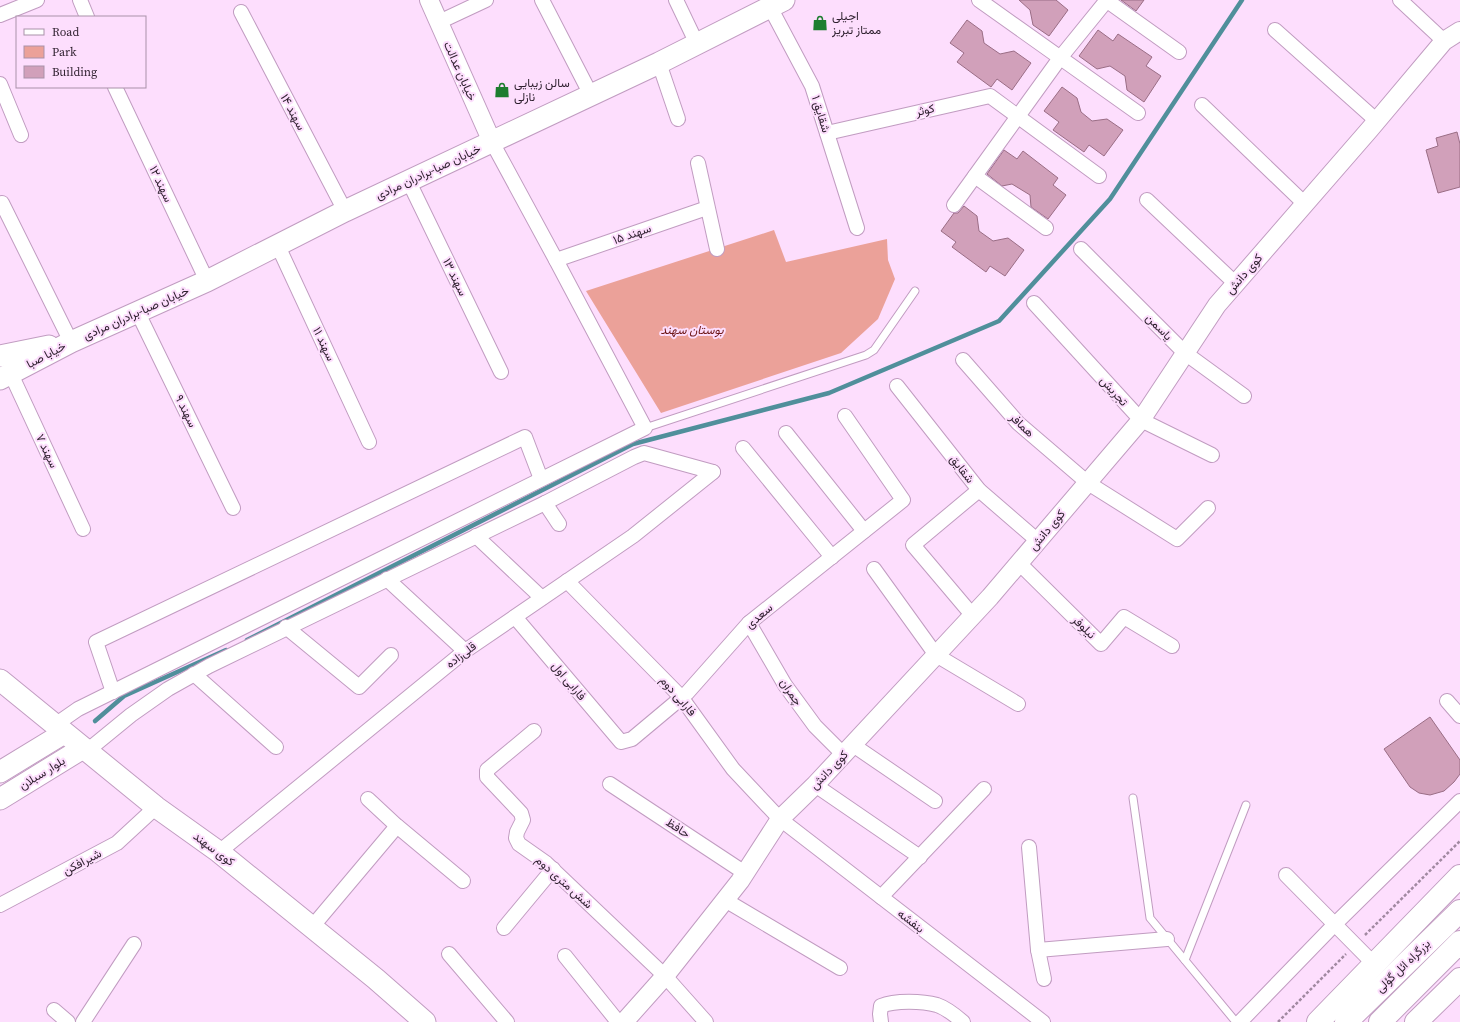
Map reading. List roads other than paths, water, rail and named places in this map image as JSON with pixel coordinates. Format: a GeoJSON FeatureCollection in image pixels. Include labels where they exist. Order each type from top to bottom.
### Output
{"type":"FeatureCollection","features":[{"type":"Feature","properties":{"kind":"highway"},"geometry":{"type":"LineString","coordinates":[[1318,1022],[1460,876]]}},
{"type":"Feature","properties":{"kind":"highway","name":"بزرگراه ائل گؤلی"},"geometry":{"type":"LineString","coordinates":[[1346,1022],[1460,911]]}},
{"type":"Feature","properties":{"kind":"highway","name":"بزرگراه ائل گؤلی"},"geometry":{"type":"LineString","coordinates":[[1380,1022],[1460,942]]}},
{"type":"Feature","properties":{"kind":"highway"},"geometry":{"type":"LineString","coordinates":[[1416,1022],[1460,979]]}},
{"type":"Feature","properties":{"kind":"main road","name":"خیابان صبا-برادران مرادی"},"geometry":{"type":"LineString","coordinates":[[71,342],[207,281],[345,211],[659,63],[777,3]]}},
{"type":"Feature","properties":{"kind":"main road","name":"خیابا صبا"},"geometry":{"type":"LineString","coordinates":[[0,356],[71,342]]}},
{"type":"Feature","properties":{"kind":"main road","name":"خیابا صبا"},"geometry":{"type":"LineString","coordinates":[[5,376],[71,342]]}},
{"type":"Feature","properties":{"kind":"main road","name":"کوی سهند"},"geometry":{"type":"LineString","coordinates":[[0,680],[156,807],[219,852],[376,979],[425,1022]]}},
{"type":"Feature","properties":{"kind":"main road","name":"بلوار سبلان"},"geometry":{"type":"LineString","coordinates":[[0,772],[60,729]]}},
{"type":"Feature","properties":{"kind":"main road","name":"بلوار سبلان"},"geometry":{"type":"LineString","coordinates":[[0,799],[85,749]]}},
{"type":"Feature","properties":{"kind":"street"},"geometry":{"type":"LineString","coordinates":[[0,15],[37,0]]}},
{"type":"Feature","properties":{"kind":"street"},"geometry":{"type":"LineString","coordinates":[[80,0],[88,16]]}},
{"type":"Feature","properties":{"kind":"street","name":"خیابان عدالت"},"geometry":{"type":"LineString","coordinates":[[429,0],[492,142]]}},
{"type":"Feature","properties":{"kind":"street"},"geometry":{"type":"LineString","coordinates":[[439,22],[486,0]]}},
{"type":"Feature","properties":{"kind":"street"},"geometry":{"type":"LineString","coordinates":[[542,0],[591,95]]}},
{"type":"Feature","properties":{"kind":"street"},"geometry":{"type":"LineString","coordinates":[[676,0],[697,44]]}},
{"type":"Feature","properties":{"kind":"street"},"geometry":{"type":"LineString","coordinates":[[979,0],[1138,113]]}},
{"type":"Feature","properties":{"kind":"street"},"geometry":{"type":"LineString","coordinates":[[954,205],[1060,58],[1107,0],[1179,52]]}},
{"type":"Feature","properties":{"kind":"street"},"geometry":{"type":"LineString","coordinates":[[1400,0],[1444,41]]}},
{"type":"Feature","properties":{"kind":"street","name":"شقایق ۱"},"geometry":{"type":"LineString","coordinates":[[777,3],[812,86],[857,228]]}},
{"type":"Feature","properties":{"kind":"street","name":"سهند ۱۴"},"geometry":{"type":"LineString","coordinates":[[241,12],[345,211]]}},
{"type":"Feature","properties":{"kind":"street"},"geometry":{"type":"LineString","coordinates":[[1275,30],[1377,121]]}},
{"type":"Feature","properties":{"kind":"street","name":"کوی دانش"},"geometry":{"type":"LineString","coordinates":[[624,1022],[665,976],[725,900],[745,873],[780,819],[848,750],[1019,563],[1141,420],[1217,306],[1444,41],[1460,32]]}},
{"type":"Feature","properties":{"kind":"street"},"geometry":{"type":"LineString","coordinates":[[659,63],[678,119]]}},
{"type":"Feature","properties":{"kind":"street"},"geometry":{"type":"LineString","coordinates":[[0,84],[21,135]]}},
{"type":"Feature","properties":{"kind":"street","name":"سهند ۱۲"},"geometry":{"type":"LineString","coordinates":[[115,88],[207,281]]}},
{"type":"Feature","properties":{"kind":"street","name":"کوثر"},"geometry":{"type":"LineString","coordinates":[[827,133],[990,96],[1099,176]]}},
{"type":"Feature","properties":{"kind":"street"},"geometry":{"type":"LineString","coordinates":[[1202,105],[1305,204]]}},
{"type":"Feature","properties":{"kind":"street"},"geometry":{"type":"LineString","coordinates":[[60,729],[78,709],[645,428],[492,142]]}},
{"type":"Feature","properties":{"kind":"street"},"geometry":{"type":"LineString","coordinates":[[698,163],[717,249]]}},
{"type":"Feature","properties":{"kind":"street"},"geometry":{"type":"LineString","coordinates":[[975,176],[1046,228]]}},
{"type":"Feature","properties":{"kind":"street","name":"سهند ۱۳"},"geometry":{"type":"LineString","coordinates":[[409,182],[501,372]]}},
{"type":"Feature","properties":{"kind":"street"},"geometry":{"type":"LineString","coordinates":[[1147,200],[1236,284]]}},
{"type":"Feature","properties":{"kind":"street"},"geometry":{"type":"LineString","coordinates":[[2,202],[71,342]]}},
{"type":"Feature","properties":{"kind":"street","name":"سهند ۱۵"},"geometry":{"type":"LineString","coordinates":[[556,260],[707,208]]}},
{"type":"Feature","properties":{"kind":"street","name":"سهند ۱۱"},"geometry":{"type":"LineString","coordinates":[[278,246],[369,442]]}},
{"type":"Feature","properties":{"kind":"street","name":"یاسمن"},"geometry":{"type":"LineString","coordinates":[[1081,249],[1186,353],[1244,396]]}},
{"type":"Feature","properties":{"kind":"street","name":"تجریش"},"geometry":{"type":"LineString","coordinates":[[1034,304],[1141,420],[1212,455]]}},
{"type":"Feature","properties":{"kind":"street","name":"سهند ۹"},"geometry":{"type":"LineString","coordinates":[[138,313],[233,508]]}},
{"type":"Feature","properties":{"kind":"street","name":"همافر"},"geometry":{"type":"LineString","coordinates":[[963,360],[1018,423],[1088,483],[1177,539],[1208,508]]}},
{"type":"Feature","properties":{"kind":"street","name":"سهند ۷"},"geometry":{"type":"LineString","coordinates":[[5,376],[82,529]]}},
{"type":"Feature","properties":{"kind":"street","name":"شقایق"},"geometry":{"type":"LineString","coordinates":[[897,386],[978,490],[1038,541]]}},
{"type":"Feature","properties":{"kind":"street","name":"سعدی"},"geometry":{"type":"LineString","coordinates":[[625,742],[632,739],[687,693],[749,623],[903,500],[845,416]]}},
{"type":"Feature","properties":{"kind":"street"},"geometry":{"type":"LineString","coordinates":[[786,433],[864,531]]}},
{"type":"Feature","properties":{"kind":"street"},"geometry":{"type":"LineString","coordinates":[[113,692],[96,642],[525,437],[541,479]]}},
{"type":"Feature","properties":{"kind":"street"},"geometry":{"type":"LineString","coordinates":[[743,448],[832,557]]}},
{"type":"Feature","properties":{"kind":"street","name":"قلی‌زاده"},"geometry":{"type":"LineString","coordinates":[[219,852],[464,651],[633,536],[713,472],[644,453],[545,503]]}},
{"type":"Feature","properties":{"kind":"street"},"geometry":{"type":"LineString","coordinates":[[972,616],[913,545],[978,490]]}},
{"type":"Feature","properties":{"kind":"street"},"geometry":{"type":"LineString","coordinates":[[85,749],[143,706],[194,674],[545,503],[560,524]]}},
{"type":"Feature","properties":{"kind":"street"},"geometry":{"type":"LineString","coordinates":[[476,536],[542,598]]}},
{"type":"Feature","properties":{"kind":"street","name":"نیلوفر"},"geometry":{"type":"LineString","coordinates":[[1019,563],[1101,644],[1124,617],[1172,646]]}},
{"type":"Feature","properties":{"kind":"street"},"geometry":{"type":"LineString","coordinates":[[874,569],[936,655],[1018,704]]}},
{"type":"Feature","properties":{"kind":"street"},"geometry":{"type":"LineString","coordinates":[[387,579],[464,651]]}},
{"type":"Feature","properties":{"kind":"street","name":"فارابی دوم"},"geometry":{"type":"LineString","coordinates":[[567,581],[681,697],[734,769],[780,819]]}},
{"type":"Feature","properties":{"kind":"street","name":"فارابی اول"},"geometry":{"type":"LineString","coordinates":[[515,617],[621,742],[625,742]]}},
{"type":"Feature","properties":{"kind":"street","name":"چمران"},"geometry":{"type":"LineString","coordinates":[[749,623],[786,685],[815,726],[848,750],[935,802]]}},
{"type":"Feature","properties":{"kind":"street"},"geometry":{"type":"LineString","coordinates":[[286,628],[359,687],[391,655]]}},
{"type":"Feature","properties":{"kind":"street"},"geometry":{"type":"LineString","coordinates":[[194,674],[276,747]]}},
{"type":"Feature","properties":{"kind":"street"},"geometry":{"type":"LineString","coordinates":[[1447,701],[1460,716]]}},
{"type":"Feature","properties":{"kind":"street","name":"شش متری دوم"},"geometry":{"type":"LineString","coordinates":[[534,731],[487,770],[486,774],[487,777],[521,813],[523,820],[517,832],[516,838],[519,844],[553,869],[665,976],[706,1022]]}},
{"type":"Feature","properties":{"kind":"street","name":"حافظ"},"geometry":{"type":"LineString","coordinates":[[610,784],[745,873]]}},
{"type":"Feature","properties":{"kind":"street"},"geometry":{"type":"LineString","coordinates":[[815,785],[920,857]]}},
{"type":"Feature","properties":{"kind":"street"},"geometry":{"type":"LineString","coordinates":[[881,897],[984,789]]}},
{"type":"Feature","properties":{"kind":"street"},"geometry":{"type":"LineString","coordinates":[[368,800],[463,881]]}},
{"type":"Feature","properties":{"kind":"street"},"geometry":{"type":"LineString","coordinates":[[1240,1022],[1335,924],[1460,801]]}},
{"type":"Feature","properties":{"kind":"street","name":"شیر‌افکن"},"geometry":{"type":"LineString","coordinates":[[0,905],[117,843],[156,807]]}},
{"type":"Feature","properties":{"kind":"street","name":"بنفشه"},"geometry":{"type":"LineString","coordinates":[[780,819],[1043,1022]]}},
{"type":"Feature","properties":{"kind":"street"},"geometry":{"type":"LineString","coordinates":[[312,928],[397,826]]}},
{"type":"Feature","properties":{"kind":"street"},"geometry":{"type":"LineString","coordinates":[[1029,847],[1038,950],[1044,979]]}},
{"type":"Feature","properties":{"kind":"street"},"geometry":{"type":"LineString","coordinates":[[504,928],[553,869]]}},
{"type":"Feature","properties":{"kind":"street"},"geometry":{"type":"LineString","coordinates":[[1286,875],[1374,964]]}},
{"type":"Feature","properties":{"kind":"street"},"geometry":{"type":"LineString","coordinates":[[725,900],[840,968]]}},
{"type":"Feature","properties":{"kind":"street"},"geometry":{"type":"LineString","coordinates":[[1038,950],[1168,939]]}},
{"type":"Feature","properties":{"kind":"street"},"geometry":{"type":"LineString","coordinates":[[83,1022],[134,944]]}},
{"type":"Feature","properties":{"kind":"street"},"geometry":{"type":"LineString","coordinates":[[449,954],[507,1022]]}},
{"type":"Feature","properties":{"kind":"street"},"geometry":{"type":"LineString","coordinates":[[565,956],[618,1022]]}},
{"type":"Feature","properties":{"kind":"street"},"geometry":{"type":"LineString","coordinates":[[881,1022],[881,1006],[889,1003],[907,1002],[937,1005],[955,1015],[963,1022]]}},
{"type":"Feature","properties":{"kind":"street"},"geometry":{"type":"LineString","coordinates":[[54,1010],[68,1022]]}},
{"type":"Feature","properties":{"kind":"lane"},"geometry":{"type":"LineString","coordinates":[[645,428],[866,355],[874,350],[915,291]]}},
{"type":"Feature","properties":{"kind":"lane"},"geometry":{"type":"LineString","coordinates":[[1133,798],[1150,918],[1236,1022]]}},
{"type":"Feature","properties":{"kind":"lane"},"geometry":{"type":"LineString","coordinates":[[1185,960],[1246,805]]}},
{"type":"Feature","properties":{"kind":"waterway"},"geometry":{"type":"LineString","coordinates":[[247,640],[633,444],[829,393],[999,321],[1110,199],[1242,0]]}},
{"type":"Feature","properties":{"kind":"waterway"},"geometry":{"type":"LineString","coordinates":[[95,721],[124,696],[226,650]]}},
{"type":"Feature","properties":{"kind":"place","name":"اجیلی ممتاز تبریز"},"geometry":{"type":"Point","coordinates":[820,23]}},
{"type":"Feature","properties":{"kind":"place","name":"سالن زیبایی نازلی"},"geometry":{"type":"Point","coordinates":[502,90]}},
{"type":"Feature","properties":{"kind":"park label","name":"بوستان سهند"},"geometry":{"type":"Point","coordinates":[692,330]}}]}
